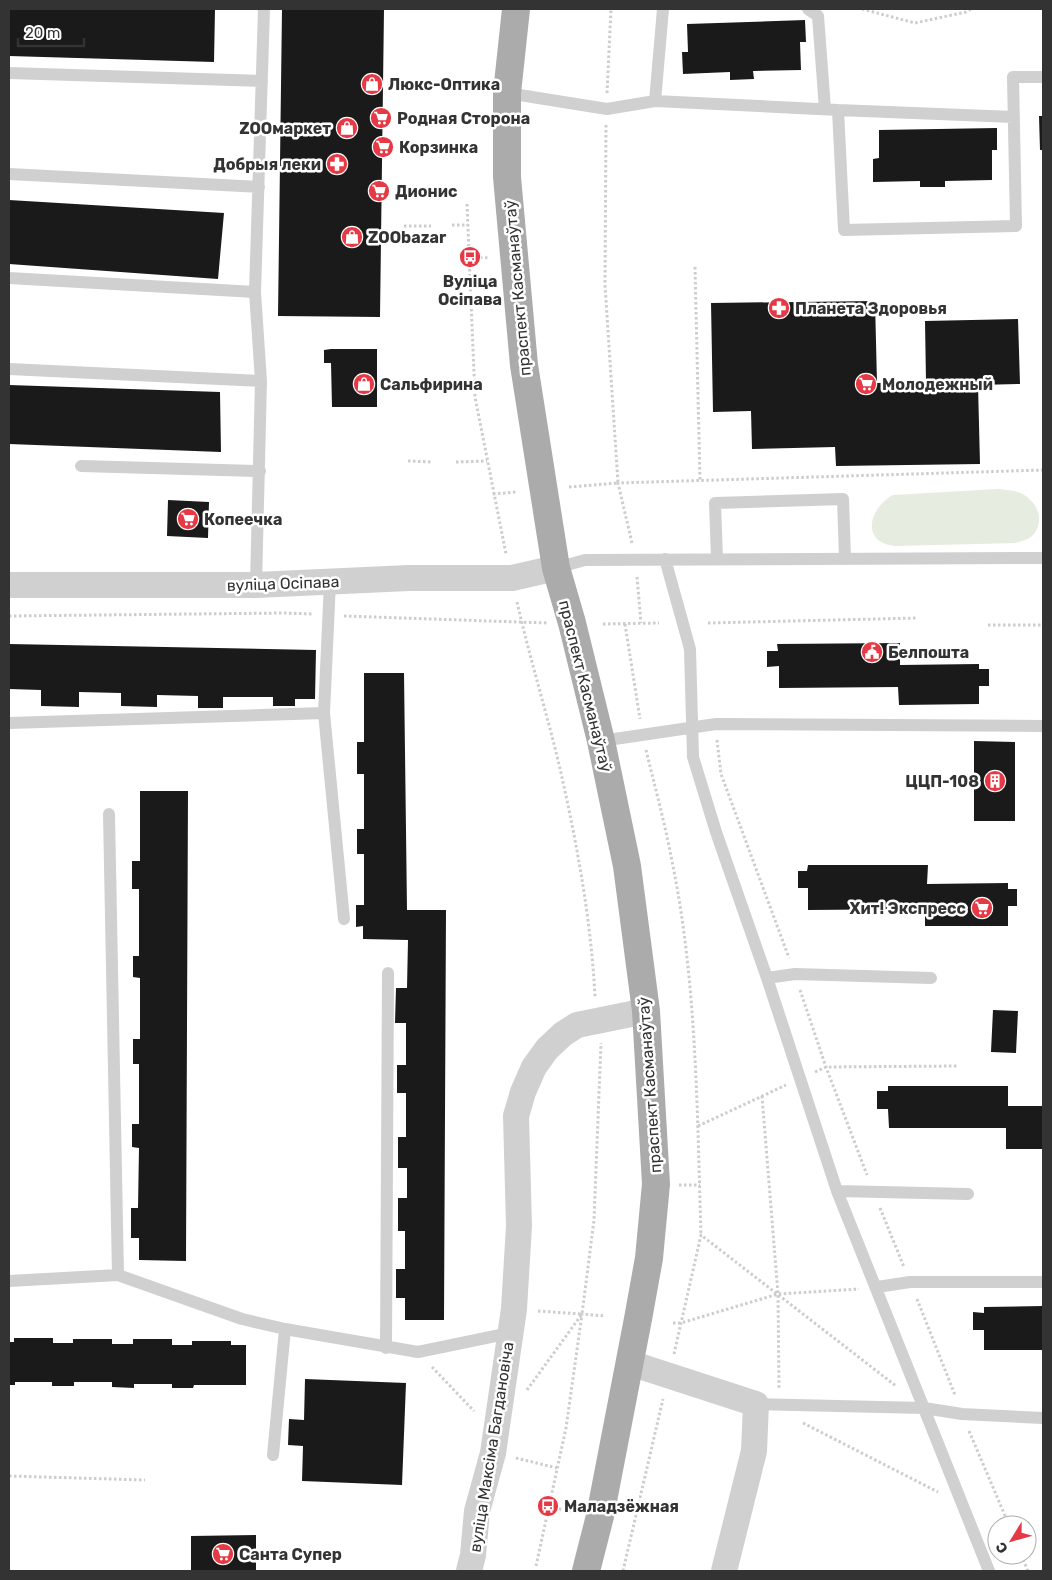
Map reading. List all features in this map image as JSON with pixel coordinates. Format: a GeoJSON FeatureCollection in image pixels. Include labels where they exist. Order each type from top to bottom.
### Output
{"type":"FeatureCollection","features":[{"type":"Feature","properties":{"kind":"main road","name":"праспект Касманаўтаў"},"geometry":{"type":"LineString","coordinates":[[516,9],[507,93],[508,177],[525,375],[556,568],[602,741],[627,866],[646,1011],[656,1184],[649,1258],[630,1363],[586,1571]]}},
{"type":"Feature","properties":{"kind":"street","name":"вуліца Осіпава"},"geometry":{"type":"LineString","coordinates":[[9,585],[256,586],[409,578],[512,578],[556,568]]}},
{"type":"Feature","properties":{"kind":"street","name":"вуліца Максіма Багдановіча"},"geometry":{"type":"LineString","coordinates":[[469,1571],[473,1555],[477,1510],[493,1453],[512,1321],[519,1226],[516,1116],[522,1092],[534,1067],[563,1034],[577,1025],[646,1011]]}},
{"type":"Feature","properties":{"kind":"street"},"geometry":{"type":"LineString","coordinates":[[630,1363],[756,1404],[754,1451],[724,1571]]}},
{"type":"Feature","properties":{"kind":"lane"},"geometry":{"type":"LineString","coordinates":[[256,586],[260,471],[260,381],[255,292],[264,9]]}},
{"type":"Feature","properties":{"kind":"lane"},"geometry":{"type":"LineString","coordinates":[[655,102],[663,9]]}},
{"type":"Feature","properties":{"kind":"lane"},"geometry":{"type":"LineString","coordinates":[[808,9],[818,16],[832,109],[844,230],[1016,226],[1013,77],[1043,77]]}},
{"type":"Feature","properties":{"kind":"lane"},"geometry":{"type":"LineString","coordinates":[[9,73],[262,81]]}},
{"type":"Feature","properties":{"kind":"lane"},"geometry":{"type":"LineString","coordinates":[[507,93],[607,109],[655,102],[1014,117]]}},
{"type":"Feature","properties":{"kind":"lane"},"geometry":{"type":"LineString","coordinates":[[9,174],[258,187]]}},
{"type":"Feature","properties":{"kind":"lane"},"geometry":{"type":"LineString","coordinates":[[9,278],[255,292]]}},
{"type":"Feature","properties":{"kind":"lane"},"geometry":{"type":"LineString","coordinates":[[9,369],[260,381]]}},
{"type":"Feature","properties":{"kind":"lane"},"geometry":{"type":"LineString","coordinates":[[81,466],[260,471]]}},
{"type":"Feature","properties":{"kind":"lane"},"geometry":{"type":"LineString","coordinates":[[717,558],[715,503],[842,498],[845,558]]}},
{"type":"Feature","properties":{"kind":"lane"},"geometry":{"type":"LineString","coordinates":[[556,568],[585,560],[1043,558]]}},
{"type":"Feature","properties":{"kind":"lane"},"geometry":{"type":"LineString","coordinates":[[665,559],[690,649],[693,756],[716,832],[767,978],[837,1192],[877,1287],[989,1571]]}},
{"type":"Feature","properties":{"kind":"lane"},"geometry":{"type":"LineString","coordinates":[[330,582],[330,615],[324,713],[344,919]]}},
{"type":"Feature","properties":{"kind":"lane"},"geometry":{"type":"LineString","coordinates":[[9,724],[324,713]]}},
{"type":"Feature","properties":{"kind":"lane"},"geometry":{"type":"LineString","coordinates":[[602,741],[716,724],[1043,726]]}},
{"type":"Feature","properties":{"kind":"lane"},"geometry":{"type":"LineString","coordinates":[[109,814],[118,1275]]}},
{"type":"Feature","properties":{"kind":"lane"},"geometry":{"type":"LineString","coordinates":[[386,1348],[388,973]]}},
{"type":"Feature","properties":{"kind":"lane"},"geometry":{"type":"LineString","coordinates":[[767,978],[795,974],[931,978]]}},
{"type":"Feature","properties":{"kind":"lane"},"geometry":{"type":"LineString","coordinates":[[837,1192],[968,1194]]}},
{"type":"Feature","properties":{"kind":"lane"},"geometry":{"type":"LineString","coordinates":[[9,1281],[118,1275],[242,1319],[386,1348],[418,1352],[512,1321]]}},
{"type":"Feature","properties":{"kind":"lane"},"geometry":{"type":"LineString","coordinates":[[877,1287],[910,1282],[1043,1282]]}},
{"type":"Feature","properties":{"kind":"lane"},"geometry":{"type":"LineString","coordinates":[[273,1455],[285,1329]]}},
{"type":"Feature","properties":{"kind":"lane"},"geometry":{"type":"LineString","coordinates":[[756,1404],[924,1408],[962,1414],[1043,1418]]}},
{"type":"Feature","properties":{"kind":"path"},"geometry":{"type":"LineString","coordinates":[[569,487],[618,483],[605,284],[607,109],[611,9]]}},
{"type":"Feature","properties":{"kind":"path"},"geometry":{"type":"LineString","coordinates":[[862,9],[915,23],[966,12],[971,9]]}},
{"type":"Feature","properties":{"kind":"path"},"geometry":{"type":"LineString","coordinates":[[467,204],[475,396],[493,494],[508,559]]}},
{"type":"Feature","properties":{"kind":"path"},"geometry":{"type":"LineString","coordinates":[[452,225],[468,225]]}},
{"type":"Feature","properties":{"kind":"path"},"geometry":{"type":"LineString","coordinates":[[404,226],[432,226]]}},
{"type":"Feature","properties":{"kind":"path"},"geometry":{"type":"LineString","coordinates":[[695,267],[700,481]]}},
{"type":"Feature","properties":{"kind":"path"},"geometry":{"type":"LineString","coordinates":[[456,462],[487,461]]}},
{"type":"Feature","properties":{"kind":"path"},"geometry":{"type":"LineString","coordinates":[[408,462],[433,462]]}},
{"type":"Feature","properties":{"kind":"path"},"geometry":{"type":"LineString","coordinates":[[493,494],[516,492]]}},
{"type":"Feature","properties":{"kind":"path"},"geometry":{"type":"LineString","coordinates":[[515,594],[558,762],[578,856],[593,947],[598,1020],[601,1035],[594,1220],[566,1428],[536,1566]]}},
{"type":"Feature","properties":{"kind":"path"},"geometry":{"type":"LineString","coordinates":[[9,616],[284,613],[549,623]]}},
{"type":"Feature","properties":{"kind":"path"},"geometry":{"type":"LineString","coordinates":[[708,623],[918,618]]}},
{"type":"Feature","properties":{"kind":"path"},"geometry":{"type":"LineString","coordinates":[[603,624],[659,624]]}},
{"type":"Feature","properties":{"kind":"path"},"geometry":{"type":"LineString","coordinates":[[625,624],[641,722]]}},
{"type":"Feature","properties":{"kind":"path"},"geometry":{"type":"LineString","coordinates":[[988,625],[1043,625]]}},
{"type":"Feature","properties":{"kind":"path"},"geometry":{"type":"LineString","coordinates":[[716,724],[721,774],[795,974],[826,1067],[873,1192],[1005,1515]]}},
{"type":"Feature","properties":{"kind":"path"},"geometry":{"type":"LineString","coordinates":[[622,1571],[701,1235],[698,1126],[689,984],[673,862],[646,748]]}},
{"type":"Feature","properties":{"kind":"path"},"geometry":{"type":"LineString","coordinates":[[698,1126],[826,1067],[958,1066]]}},
{"type":"Feature","properties":{"kind":"path"},"geometry":{"type":"LineString","coordinates":[[762,1096],[778,1294],[780,1392]]}},
{"type":"Feature","properties":{"kind":"path"},"geometry":{"type":"LineString","coordinates":[[701,1235],[924,1408]]}},
{"type":"Feature","properties":{"kind":"path"},"geometry":{"type":"LineString","coordinates":[[673,1322],[681,1323],[778,1294],[877,1287]]}},
{"type":"Feature","properties":{"kind":"path"},"geometry":{"type":"LineString","coordinates":[[512,1321],[582,1314],[605,1316]]}},
{"type":"Feature","properties":{"kind":"path"},"geometry":{"type":"LineString","coordinates":[[795,1419],[941,1493]]}},
{"type":"Feature","properties":{"kind":"path"},"geometry":{"type":"LineString","coordinates":[[493,1453],[557,1468]]}},
{"type":"Feature","properties":{"kind":"path"},"geometry":{"type":"LineString","coordinates":[[9,1476],[144,1480]]}},
{"type":"Feature","properties":{"kind":"shaded area"},"geometry":{"type":"Polygon","coordinates":[[[998,489],[1011,490],[1024,495],[1037,509],[1039,522],[1037,528],[1034,534],[1026,540],[1016,543],[895,546],[884,543],[873,532],[872,524],[878,508],[893,495],[998,489]]]}},
{"type":"Feature","properties":{"kind":"building"},"geometry":{"type":"Polygon","coordinates":[[[9,9],[215,9],[214,62],[9,56],[9,9]]]}},
{"type":"Feature","properties":{"kind":"building"},"geometry":{"type":"Polygon","coordinates":[[[282,9],[384,9],[380,317],[278,316],[282,9]]]}},
{"type":"Feature","properties":{"kind":"building"},"geometry":{"type":"Polygon","coordinates":[[[805,20],[806,42],[800,42],[801,70],[753,71],[754,79],[730,80],[730,72],[683,74],[682,52],[688,52],[687,24],[805,20]]]}},
{"type":"Feature","properties":{"kind":"building"},"geometry":{"type":"Polygon","coordinates":[[[1039,116],[1043,116],[1043,150],[1040,150],[1039,116]]]}},
{"type":"Feature","properties":{"kind":"building"},"geometry":{"type":"Polygon","coordinates":[[[997,128],[997,150],[992,150],[992,180],[945,181],[945,187],[920,187],[920,181],[873,182],[873,159],[879,158],[879,130],[997,128]]]}},
{"type":"Feature","properties":{"kind":"building"},"geometry":{"type":"Polygon","coordinates":[[[9,200],[224,213],[218,279],[9,264],[9,200]]]}},
{"type":"Feature","properties":{"kind":"building","name":"Молодежный"},"geometry":{"type":"Polygon","coordinates":[[[875,301],[877,383],[926,382],[925,321],[1018,319],[1020,384],[978,385],[980,464],[836,466],[835,447],[752,449],[751,411],[713,412],[711,303],[875,301]]]}},
{"type":"Feature","properties":{"kind":"building"},"geometry":{"type":"Polygon","coordinates":[[[377,349],[377,407],[332,407],[331,363],[324,363],[324,350],[377,349]]]}},
{"type":"Feature","properties":{"kind":"building"},"geometry":{"type":"Polygon","coordinates":[[[9,385],[220,392],[221,452],[9,444],[9,385]]]}},
{"type":"Feature","properties":{"kind":"building","name":"Копеечка"},"geometry":{"type":"Polygon","coordinates":[[[168,500],[209,502],[208,538],[167,536],[168,500]]]}},
{"type":"Feature","properties":{"kind":"building"},"geometry":{"type":"Polygon","coordinates":[[[900,643],[900,665],[979,664],[979,669],[989,669],[989,686],[979,686],[979,704],[899,705],[898,687],[779,688],[779,666],[767,667],[767,651],[778,651],[777,644],[900,643]]]}},
{"type":"Feature","properties":{"kind":"building"},"geometry":{"type":"Polygon","coordinates":[[[9,644],[316,650],[315,699],[295,699],[295,706],[273,706],[273,697],[223,697],[223,708],[198,708],[198,696],[157,695],[157,707],[121,706],[121,693],[79,692],[79,707],[41,706],[41,690],[9,689],[9,644]]]}},
{"type":"Feature","properties":{"kind":"building"},"geometry":{"type":"Polygon","coordinates":[[[364,673],[404,673],[407,910],[446,910],[444,1320],[405,1320],[405,1298],[396,1298],[396,1269],[405,1269],[405,1231],[398,1231],[398,1198],[407,1198],[407,1168],[398,1168],[398,1137],[406,1137],[406,1093],[397,1093],[397,1065],[406,1065],[406,1023],[395,1023],[396,988],[407,988],[408,940],[363,939],[363,926],[356,927],[356,905],[364,905],[364,854],[357,854],[357,829],[364,829],[364,774],[357,774],[357,742],[364,742],[364,673]]]}},
{"type":"Feature","properties":{"kind":"building","name":"ЦЦП-108"},"geometry":{"type":"Polygon","coordinates":[[[974,741],[1015,742],[1015,821],[974,821],[974,741]]]}},
{"type":"Feature","properties":{"kind":"building"},"geometry":{"type":"Polygon","coordinates":[[[140,791],[188,791],[186,1261],[139,1260],[139,1238],[131,1238],[131,1208],[138,1208],[139,1148],[132,1147],[132,1124],[139,1124],[139,1064],[133,1064],[133,1039],[140,1039],[140,978],[133,977],[133,956],[139,956],[139,889],[132,889],[132,861],[140,861],[140,791]]]}},
{"type":"Feature","properties":{"kind":"building"},"geometry":{"type":"Polygon","coordinates":[[[808,865],[928,865],[927,884],[1008,883],[1008,889],[1017,889],[1017,906],[1008,906],[1008,926],[925,926],[925,909],[808,910],[808,888],[798,888],[798,871],[807,871],[808,865]]]}},
{"type":"Feature","properties":{"kind":"building"},"geometry":{"type":"Polygon","coordinates":[[[993,1010],[1018,1011],[1016,1053],[991,1052],[993,1010]]]}},
{"type":"Feature","properties":{"kind":"building"},"geometry":{"type":"Polygon","coordinates":[[[888,1086],[1008,1086],[1008,1106],[1043,1106],[1043,1149],[1006,1149],[1006,1128],[889,1128],[888,1109],[877,1109],[877,1091],[888,1091],[888,1086]]]}},
{"type":"Feature","properties":{"kind":"building"},"geometry":{"type":"Polygon","coordinates":[[[1043,1306],[1043,1350],[984,1350],[984,1330],[973,1330],[973,1312],[984,1313],[984,1307],[1043,1306]]]}},
{"type":"Feature","properties":{"kind":"building"},"geometry":{"type":"Polygon","coordinates":[[[14,1338],[53,1338],[53,1343],[73,1343],[73,1339],[112,1339],[112,1344],[133,1344],[133,1339],[172,1339],[172,1345],[192,1345],[192,1341],[231,1341],[231,1345],[246,1345],[246,1385],[194,1385],[193,1388],[172,1388],[172,1384],[134,1384],[134,1388],[112,1387],[112,1382],[74,1382],[74,1386],[52,1386],[52,1382],[15,1382],[15,1385],[9,1385],[9,1342],[14,1342],[14,1338]]]}},
{"type":"Feature","properties":{"kind":"building"},"geometry":{"type":"Polygon","coordinates":[[[305,1379],[406,1383],[402,1485],[302,1481],[303,1446],[288,1445],[289,1419],[304,1420],[305,1379]]]}},
{"type":"Feature","properties":{"kind":"building","name":"Санта Супер"},"geometry":{"type":"Polygon","coordinates":[[[256,1535],[256,1571],[191,1571],[191,1536],[256,1535]]]}},
{"type":"Feature","properties":{"kind":"place","name":"Люкс-Оптика"},"geometry":{"type":"Point","coordinates":[372,84]}},
{"type":"Feature","properties":{"kind":"place","name":"Родная Сторона"},"geometry":{"type":"Point","coordinates":[381,118]}},
{"type":"Feature","properties":{"kind":"place","name":"ZOOмаркет"},"geometry":{"type":"Point","coordinates":[347,128]}},
{"type":"Feature","properties":{"kind":"place","name":"Корзинка"},"geometry":{"type":"Point","coordinates":[383,147]}},
{"type":"Feature","properties":{"kind":"place","name":"Добрыя леки"},"geometry":{"type":"Point","coordinates":[337,164]}},
{"type":"Feature","properties":{"kind":"place","name":"Дионис"},"geometry":{"type":"Point","coordinates":[379,191]}},
{"type":"Feature","properties":{"kind":"place","name":"ZOObazar"},"geometry":{"type":"Point","coordinates":[352,237]}},
{"type":"Feature","properties":{"kind":"place","name":"Вуліца Осіпава"},"geometry":{"type":"Point","coordinates":[470,257]}},
{"type":"Feature","properties":{"kind":"place","name":"Планета Здоровья"},"geometry":{"type":"Point","coordinates":[779,308]}},
{"type":"Feature","properties":{"kind":"place","name":"Сальфирина"},"geometry":{"type":"Point","coordinates":[364,384]}},
{"type":"Feature","properties":{"kind":"place","name":"Молодежный"},"geometry":{"type":"Point","coordinates":[866,384]}},
{"type":"Feature","properties":{"kind":"place","name":"Копеечка"},"geometry":{"type":"Point","coordinates":[188,519]}},
{"type":"Feature","properties":{"kind":"place","name":"Белпошта"},"geometry":{"type":"Point","coordinates":[872,652]}},
{"type":"Feature","properties":{"kind":"place","name":"ЦЦП-108"},"geometry":{"type":"Point","coordinates":[995,781]}},
{"type":"Feature","properties":{"kind":"place","name":"Хит! Экспресс"},"geometry":{"type":"Point","coordinates":[982,908]}},
{"type":"Feature","properties":{"kind":"place","name":"Маладзёжная"},"geometry":{"type":"Point","coordinates":[548,1506]}},
{"type":"Feature","properties":{"kind":"place","name":"Санта Супер"},"geometry":{"type":"Point","coordinates":[223,1554]}}]}
